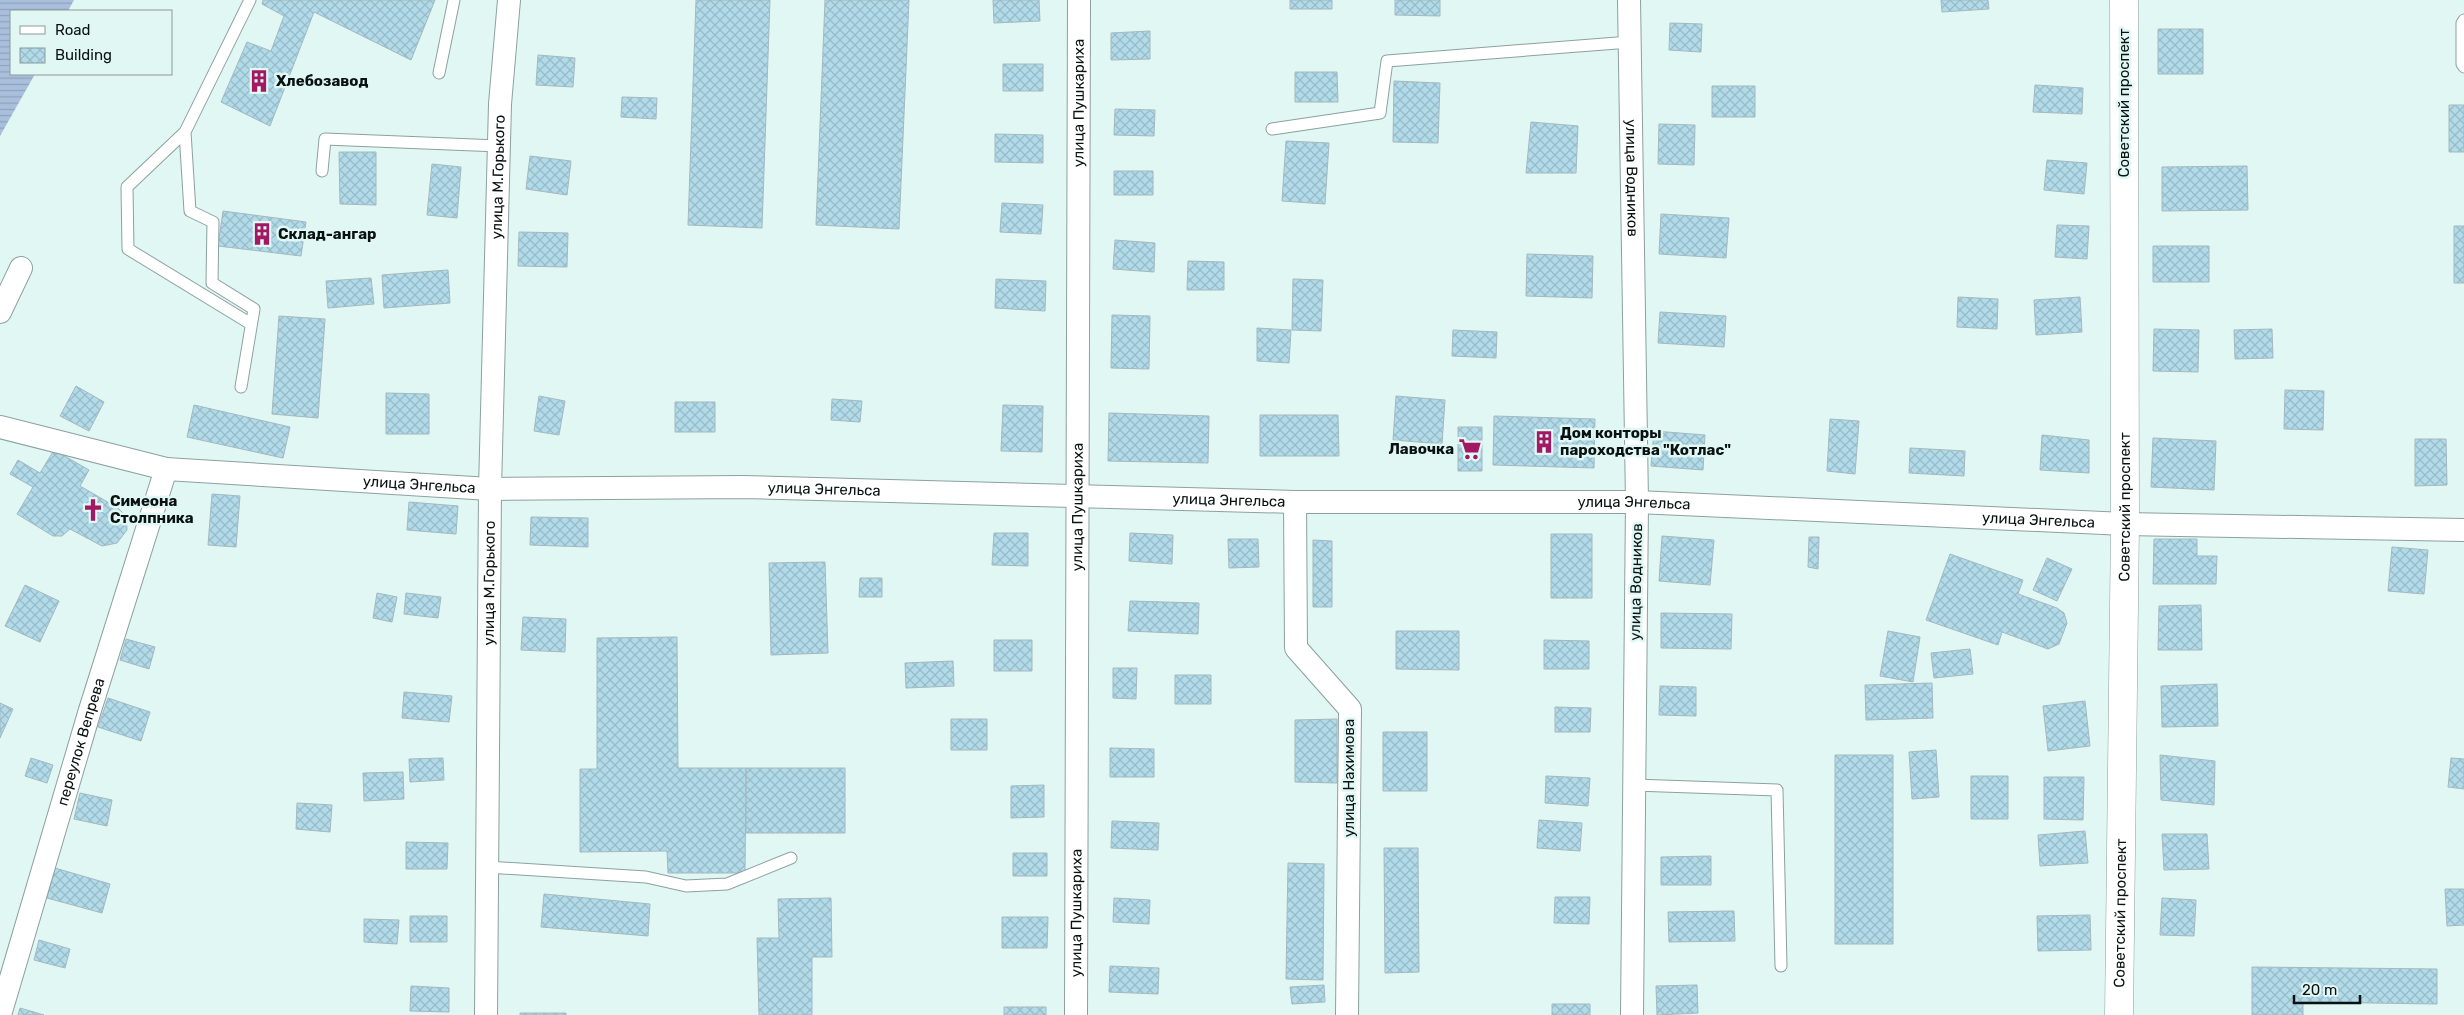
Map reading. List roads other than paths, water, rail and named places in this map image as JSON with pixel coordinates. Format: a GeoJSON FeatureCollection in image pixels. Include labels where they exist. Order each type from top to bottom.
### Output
{"type":"FeatureCollection","features":[{"type":"Feature","properties":{"kind":"main road","name":"Советский проспект"},"geometry":{"type":"LineString","coordinates":[[2120,1015],[2125,524],[2124,0]]}},
{"type":"Feature","properties":{"kind":"street","name":"улица М.Горького"},"geometry":{"type":"LineString","coordinates":[[486,1015],[490,489],[500,104],[509,0]]}},
{"type":"Feature","properties":{"kind":"street","name":"улица Пушкариха"},"geometry":{"type":"LineString","coordinates":[[1076,1015],[1079,0]]}},
{"type":"Feature","properties":{"kind":"street","name":"улица Водников"},"geometry":{"type":"LineString","coordinates":[[1629,0],[1637,502],[1632,1015]]}},
{"type":"Feature","properties":{"kind":"street"},"geometry":{"type":"LineString","coordinates":[[0,312],[22,268]]}},
{"type":"Feature","properties":{"kind":"street","name":"улица Энгельса"},"geometry":{"type":"LineString","coordinates":[[0,427],[166,469],[490,489],[743,487],[1295,502],[1637,502],[2125,524],[2464,530]]}},
{"type":"Feature","properties":{"kind":"street","name":"переулок Вепрева"},"geometry":{"type":"LineString","coordinates":[[0,1015],[90,710],[166,469]]}},
{"type":"Feature","properties":{"kind":"street","name":"улица Нахимова"},"geometry":{"type":"LineString","coordinates":[[1295,502],[1296,648],[1350,709],[1347,1015]]}},
{"type":"Feature","properties":{"kind":"lane"},"geometry":{"type":"LineString","coordinates":[[250,0],[185,132],[127,187],[128,249],[251,324]]}},
{"type":"Feature","properties":{"kind":"lane"},"geometry":{"type":"LineString","coordinates":[[439,73],[454,0]]}},
{"type":"Feature","properties":{"kind":"lane"},"geometry":{"type":"LineString","coordinates":[[2464,20],[2462,23],[2462,64],[2464,67]]}},
{"type":"Feature","properties":{"kind":"lane"},"geometry":{"type":"LineString","coordinates":[[1272,128],[1380,113],[1387,61],[1630,42]]}},
{"type":"Feature","properties":{"kind":"lane"},"geometry":{"type":"LineString","coordinates":[[185,132],[190,211],[213,222],[212,283],[254,309],[242,388]]}},
{"type":"Feature","properties":{"kind":"lane"},"geometry":{"type":"LineString","coordinates":[[322,170],[324,139],[499,146]]}},
{"type":"Feature","properties":{"kind":"lane"},"geometry":{"type":"LineString","coordinates":[[1634,785],[1777,790],[1781,966]]}},
{"type":"Feature","properties":{"kind":"lane"},"geometry":{"type":"LineString","coordinates":[[487,867],[646,877],[686,886],[727,884],[790,858]]}},
{"type":"Feature","properties":{"kind":"water"},"geometry":{"type":"Polygon","coordinates":[[[0,0],[74,0],[69,10],[10,10],[10,75],[34,75],[0,136],[0,0]]]}},
{"type":"Feature","properties":{"kind":"place","name":"Хлебозавод"},"geometry":{"type":"Point","coordinates":[259,81]}},
{"type":"Feature","properties":{"kind":"place","name":"Склад-ангар"},"geometry":{"type":"Point","coordinates":[262,234]}},
{"type":"Feature","properties":{"kind":"place","name":"Дом конторы пароходства \"Котлас\""},"geometry":{"type":"Point","coordinates":[1544,442]}},
{"type":"Feature","properties":{"kind":"place","name":"Лавочка"},"geometry":{"type":"Point","coordinates":[1470,449]}},
{"type":"Feature","properties":{"kind":"place","name":"Симеона Столпника"},"geometry":{"type":"Point","coordinates":[93,510]}}]}
